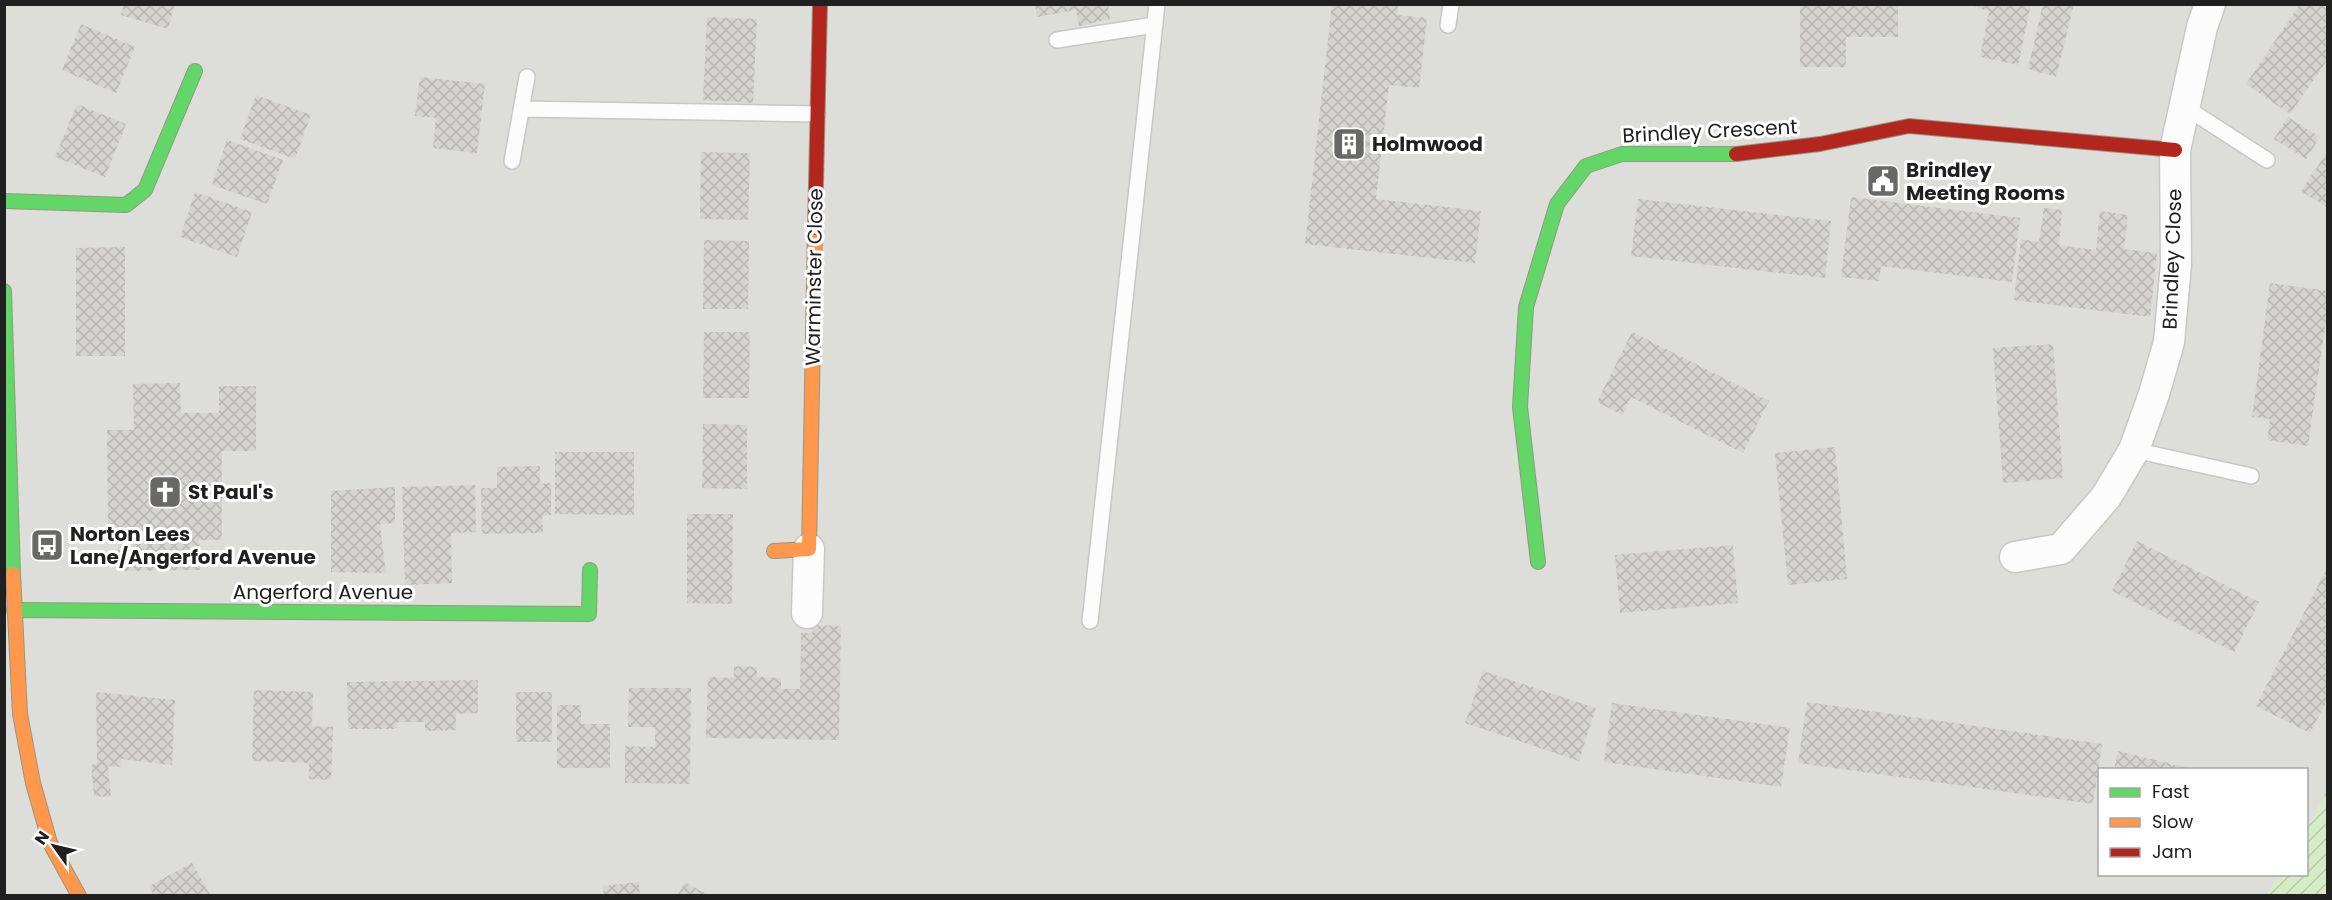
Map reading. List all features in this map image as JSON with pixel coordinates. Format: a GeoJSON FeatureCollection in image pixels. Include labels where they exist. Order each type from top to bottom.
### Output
{"type":"FeatureCollection","features":[{"type":"Feature","properties":{"kind":"street","name":"Warminster Close"},"geometry":{"type":"LineString","coordinates":[[807,613],[820,4]]}},
{"type":"Feature","properties":{"kind":"street","name":"Brindley Close"},"geometry":{"type":"LineString","coordinates":[[2015,557],[2061,549],[2106,497],[2134,450],[2154,394],[2169,342],[2176,264],[2175,150],[2202,27],[2210,4]]}},
{"type":"Feature","properties":{"kind":"street"},"geometry":{"type":"LineString","coordinates":[[4,201],[126,205],[145,190],[195,71]]}},
{"type":"Feature","properties":{"kind":"street","name":"Brindley Crescent"},"geometry":{"type":"LineString","coordinates":[[1538,562],[1520,407],[1526,307],[1557,204],[1586,166],[1622,154],[1736,154],[1820,144],[1909,126],[2175,150]]}},
{"type":"Feature","properties":{"kind":"street"},"geometry":{"type":"LineString","coordinates":[[4,291],[7,500],[20,714],[33,783],[51,843],[79,896]]}},
{"type":"Feature","properties":{"kind":"street"},"geometry":{"type":"LineString","coordinates":[[774,550],[808,549]]}},
{"type":"Feature","properties":{"kind":"street","name":"Angerford Avenue"},"geometry":{"type":"LineString","coordinates":[[14,610],[589,614],[590,570]]}},
{"type":"Feature","properties":{"kind":"lane"},"geometry":{"type":"LineString","coordinates":[[1090,621],[1157,4]]}},
{"type":"Feature","properties":{"kind":"lane"},"geometry":{"type":"LineString","coordinates":[[1448,25],[1451,4]]}},
{"type":"Feature","properties":{"kind":"lane"},"geometry":{"type":"LineString","coordinates":[[1057,40],[1155,25]]}},
{"type":"Feature","properties":{"kind":"lane"},"geometry":{"type":"LineString","coordinates":[[513,161],[527,77]]}},
{"type":"Feature","properties":{"kind":"lane"},"geometry":{"type":"LineString","coordinates":[[2185,107],[2267,160]]}},
{"type":"Feature","properties":{"kind":"lane"},"geometry":{"type":"LineString","coordinates":[[522,109],[817,114]]}},
{"type":"Feature","properties":{"kind":"lane"},"geometry":{"type":"LineString","coordinates":[[2134,450],[2251,476]]}},
{"type":"Feature","properties":{"kind":"shaded area"},"geometry":{"type":"Polygon","coordinates":[[[5,5],[2327,5],[2327,895],[5,896],[5,5]]]}},
{"type":"Feature","properties":{"kind":"green space"},"geometry":{"type":"Polygon","coordinates":[[[2327,791],[2327,895],[2267,894],[2277,876],[2308,876],[2308,825],[2327,791]]]}},
{"type":"Feature","properties":{"kind":"building"},"geometry":{"type":"Polygon","coordinates":[[[124,4],[175,4],[168,29],[121,15],[124,4]]]}},
{"type":"Feature","properties":{"kind":"building"},"geometry":{"type":"Polygon","coordinates":[[[1035,4],[1108,4],[1110,19],[1079,26],[1076,10],[1037,17],[1035,4]]]}},
{"type":"Feature","properties":{"kind":"building","name":"Holmwood"},"geometry":{"type":"Polygon","coordinates":[[[1332,4],[1398,4],[1397,15],[1427,18],[1419,88],[1389,85],[1376,199],[1481,211],[1475,263],[1305,244],[1332,4]]]}},
{"type":"Feature","properties":{"kind":"building"},"geometry":{"type":"Polygon","coordinates":[[[1800,4],[1898,4],[1898,37],[1846,37],[1846,67],[1800,67],[1800,4]]]}},
{"type":"Feature","properties":{"kind":"building"},"geometry":{"type":"Polygon","coordinates":[[[1969,4],[2031,4],[2018,65],[1980,57],[1989,12],[1969,4]]]}},
{"type":"Feature","properties":{"kind":"building"},"geometry":{"type":"Polygon","coordinates":[[[2043,4],[2074,4],[2056,77],[2028,69],[2043,4]]]}},
{"type":"Feature","properties":{"kind":"building"},"geometry":{"type":"Polygon","coordinates":[[[2300,4],[2328,4],[2328,59],[2290,114],[2246,84],[2300,4]]]}},
{"type":"Feature","properties":{"kind":"building"},"geometry":{"type":"Polygon","coordinates":[[[707,17],[757,19],[753,103],[703,100],[707,17]]]}},
{"type":"Feature","properties":{"kind":"building"},"geometry":{"type":"Polygon","coordinates":[[[81,24],[135,47],[116,93],[62,70],[81,24]]]}},
{"type":"Feature","properties":{"kind":"building"},"geometry":{"type":"Polygon","coordinates":[[[420,77],[485,84],[477,153],[433,148],[436,118],[415,116],[420,77]]]}},
{"type":"Feature","properties":{"kind":"building"},"geometry":{"type":"Polygon","coordinates":[[[256,95],[311,115],[295,159],[240,139],[256,95]]]}},
{"type":"Feature","properties":{"kind":"building"},"geometry":{"type":"Polygon","coordinates":[[[77,104],[126,124],[105,177],[55,157],[77,104]]]}},
{"type":"Feature","properties":{"kind":"building"},"geometry":{"type":"Polygon","coordinates":[[[2288,117],[2320,137],[2306,159],[2274,139],[2288,117]]]}},
{"type":"Feature","properties":{"kind":"building"},"geometry":{"type":"Polygon","coordinates":[[[227,140],[283,160],[267,204],[212,185],[227,140]]]}},
{"type":"Feature","properties":{"kind":"building"},"geometry":{"type":"Polygon","coordinates":[[[2328,151],[2328,208],[2301,191],[2328,151]]]}},
{"type":"Feature","properties":{"kind":"building"},"geometry":{"type":"Polygon","coordinates":[[[701,152],[750,153],[748,220],[700,219],[701,152]]]}},
{"type":"Feature","properties":{"kind":"building"},"geometry":{"type":"Polygon","coordinates":[[[195,192],[252,212],[237,257],[180,237],[195,192]]]}},
{"type":"Feature","properties":{"kind":"building"},"geometry":{"type":"Polygon","coordinates":[[[1851,197],[2020,218],[2012,282],[1881,266],[1879,281],[1841,277],[1851,197]]]}},
{"type":"Feature","properties":{"kind":"building"},"geometry":{"type":"Polygon","coordinates":[[[1638,199],[1831,221],[1825,278],[1631,256],[1638,199]]]}},
{"type":"Feature","properties":{"kind":"building"},"geometry":{"type":"Polygon","coordinates":[[[2044,208],[2062,210],[2059,245],[2096,250],[2100,211],[2128,215],[2124,249],[2157,253],[2150,317],[2014,300],[2021,239],[2039,242],[2044,208]]]}},
{"type":"Feature","properties":{"kind":"building"},"geometry":{"type":"Polygon","coordinates":[[[704,240],[749,241],[748,309],[703,309],[704,240]]]}},
{"type":"Feature","properties":{"kind":"building"},"geometry":{"type":"Polygon","coordinates":[[[125,247],[125,356],[76,356],[76,248],[125,247]]]}},
{"type":"Feature","properties":{"kind":"building"},"geometry":{"type":"Polygon","coordinates":[[[2270,283],[2328,291],[2308,446],[2267,440],[2270,419],[2252,417],[2270,283]]]}},
{"type":"Feature","properties":{"kind":"building"},"geometry":{"type":"Polygon","coordinates":[[[704,332],[750,332],[749,398],[703,398],[704,332]]]}},
{"type":"Feature","properties":{"kind":"building"},"geometry":{"type":"Polygon","coordinates":[[[1632,332],[1769,401],[1743,453],[1631,397],[1622,415],[1597,402],[1632,332]]]}},
{"type":"Feature","properties":{"kind":"building"},"geometry":{"type":"Polygon","coordinates":[[[2053,344],[2063,478],[2003,483],[1993,348],[2053,344]]]}},
{"type":"Feature","properties":{"kind":"building","name":"St Paul's"},"geometry":{"type":"Polygon","coordinates":[[[180,383],[181,413],[219,413],[219,386],[256,386],[256,451],[222,451],[222,540],[199,540],[200,570],[118,571],[118,533],[108,533],[107,430],[134,430],[133,384],[180,383]]]}},
{"type":"Feature","properties":{"kind":"building"},"geometry":{"type":"Polygon","coordinates":[[[703,424],[747,425],[747,489],[702,488],[703,424]]]}},
{"type":"Feature","properties":{"kind":"building"},"geometry":{"type":"Polygon","coordinates":[[[1835,447],[1847,579],[1788,585],[1775,453],[1835,447]]]}},
{"type":"Feature","properties":{"kind":"building"},"geometry":{"type":"Polygon","coordinates":[[[555,452],[634,452],[634,515],[555,514],[555,452]]]}},
{"type":"Feature","properties":{"kind":"building"},"geometry":{"type":"Polygon","coordinates":[[[540,466],[540,484],[551,483],[551,515],[542,516],[543,533],[482,534],[481,488],[497,488],[497,467],[540,466]]]}},
{"type":"Feature","properties":{"kind":"building"},"geometry":{"type":"Polygon","coordinates":[[[475,485],[476,532],[451,533],[452,583],[405,585],[402,487],[475,485]]]}},
{"type":"Feature","properties":{"kind":"building"},"geometry":{"type":"Polygon","coordinates":[[[395,487],[395,523],[380,524],[386,573],[331,572],[331,491],[395,487]]]}},
{"type":"Feature","properties":{"kind":"building"},"geometry":{"type":"Polygon","coordinates":[[[687,514],[733,514],[732,604],[687,603],[687,514]]]}},
{"type":"Feature","properties":{"kind":"building"},"geometry":{"type":"Polygon","coordinates":[[[2137,541],[2259,602],[2234,652],[2112,591],[2137,541]]]}},
{"type":"Feature","properties":{"kind":"building"},"geometry":{"type":"Polygon","coordinates":[[[1733,545],[1738,603],[1620,613],[1615,555],[1733,545]]]}},
{"type":"Feature","properties":{"kind":"building"},"geometry":{"type":"Polygon","coordinates":[[[2328,566],[2328,698],[2310,733],[2256,706],[2328,566]]]}},
{"type":"Feature","properties":{"kind":"building"},"geometry":{"type":"Polygon","coordinates":[[[812,625],[841,626],[839,740],[706,738],[708,677],[734,678],[734,666],[757,667],[757,677],[781,678],[781,689],[800,689],[801,633],[812,633],[812,625]]]}},
{"type":"Feature","properties":{"kind":"building"},"geometry":{"type":"Polygon","coordinates":[[[1483,671],[1596,708],[1579,761],[1465,723],[1483,671]]]}},
{"type":"Feature","properties":{"kind":"building"},"geometry":{"type":"Polygon","coordinates":[[[478,680],[478,713],[456,714],[456,730],[425,731],[425,722],[397,722],[397,729],[348,729],[347,682],[478,680]]]}},
{"type":"Feature","properties":{"kind":"building"},"geometry":{"type":"Polygon","coordinates":[[[629,688],[691,688],[690,784],[625,783],[625,746],[655,747],[655,727],[628,727],[629,688]]]}},
{"type":"Feature","properties":{"kind":"building"},"geometry":{"type":"Polygon","coordinates":[[[254,690],[313,692],[312,726],[333,727],[331,780],[309,779],[309,763],[252,761],[254,690]]]}},
{"type":"Feature","properties":{"kind":"building"},"geometry":{"type":"Polygon","coordinates":[[[96,692],[175,700],[172,765],[121,759],[121,767],[108,766],[111,797],[94,796],[91,765],[97,763],[96,692]]]}},
{"type":"Feature","properties":{"kind":"building"},"geometry":{"type":"Polygon","coordinates":[[[516,692],[552,692],[552,742],[516,742],[516,692]]]}},
{"type":"Feature","properties":{"kind":"building"},"geometry":{"type":"Polygon","coordinates":[[[1807,702],[2102,744],[2093,804],[1798,763],[1807,702]]]}},
{"type":"Feature","properties":{"kind":"building"},"geometry":{"type":"Polygon","coordinates":[[[1612,703],[1790,728],[1781,787],[1604,762],[1612,703]]]}},
{"type":"Feature","properties":{"kind":"building"},"geometry":{"type":"Polygon","coordinates":[[[557,705],[581,705],[581,724],[610,724],[610,768],[557,768],[557,705]]]}},
{"type":"Feature","properties":{"kind":"building"},"geometry":{"type":"Polygon","coordinates":[[[2118,751],[2188,768],[2114,768],[2118,751]]]}},
{"type":"Feature","properties":{"kind":"building"},"geometry":{"type":"Polygon","coordinates":[[[192,863],[211,896],[154,896],[149,886],[192,863]]]}},
{"type":"Feature","properties":{"kind":"building"},"geometry":{"type":"Polygon","coordinates":[[[639,882],[640,896],[604,896],[603,886],[639,882]]]}},
{"type":"Feature","properties":{"kind":"building"},"geometry":{"type":"Polygon","coordinates":[[[685,882],[710,896],[677,896],[685,882]]]}},
{"type":"Feature","properties":{"kind":"traffic: fast"},"geometry":{"type":"LineString","coordinates":[[4,201],[126,205],[145,190],[195,71]]}},
{"type":"Feature","properties":{"kind":"traffic: fast"},"geometry":{"type":"LineString","coordinates":[[1538,562],[1520,407],[1526,307],[1557,204],[1586,166],[1622,154],[1736,154]]}},
{"type":"Feature","properties":{"kind":"traffic: fast"},"geometry":{"type":"LineString","coordinates":[[4,291],[13,574]]}},
{"type":"Feature","properties":{"kind":"traffic: fast"},"geometry":{"type":"LineString","coordinates":[[14,610],[589,614],[590,570]]}},
{"type":"Feature","properties":{"kind":"traffic: slow"},"geometry":{"type":"LineString","coordinates":[[774,551],[809,549],[815,228]]}},
{"type":"Feature","properties":{"kind":"traffic: slow"},"geometry":{"type":"LineString","coordinates":[[13,574],[20,714],[33,783],[50,843],[79,896]]}},
{"type":"Feature","properties":{"kind":"traffic: jam"},"geometry":{"type":"LineString","coordinates":[[815,228],[820,4]]}},
{"type":"Feature","properties":{"kind":"traffic: jam"},"geometry":{"type":"LineString","coordinates":[[1736,154],[1820,144],[1909,126],[2175,150]]}},
{"type":"Feature","properties":{"kind":"place","name":"Holmwood"},"geometry":{"type":"Point","coordinates":[1349,144]}},
{"type":"Feature","properties":{"kind":"place","name":"Brindley Meeting Rooms"},"geometry":{"type":"Point","coordinates":[1883,181]}},
{"type":"Feature","properties":{"kind":"place","name":"St Paul's"},"geometry":{"type":"Point","coordinates":[165,492]}},
{"type":"Feature","properties":{"kind":"place","name":"Norton Lees Lane/Angerford Avenue"},"geometry":{"type":"Point","coordinates":[47,545]}}]}
